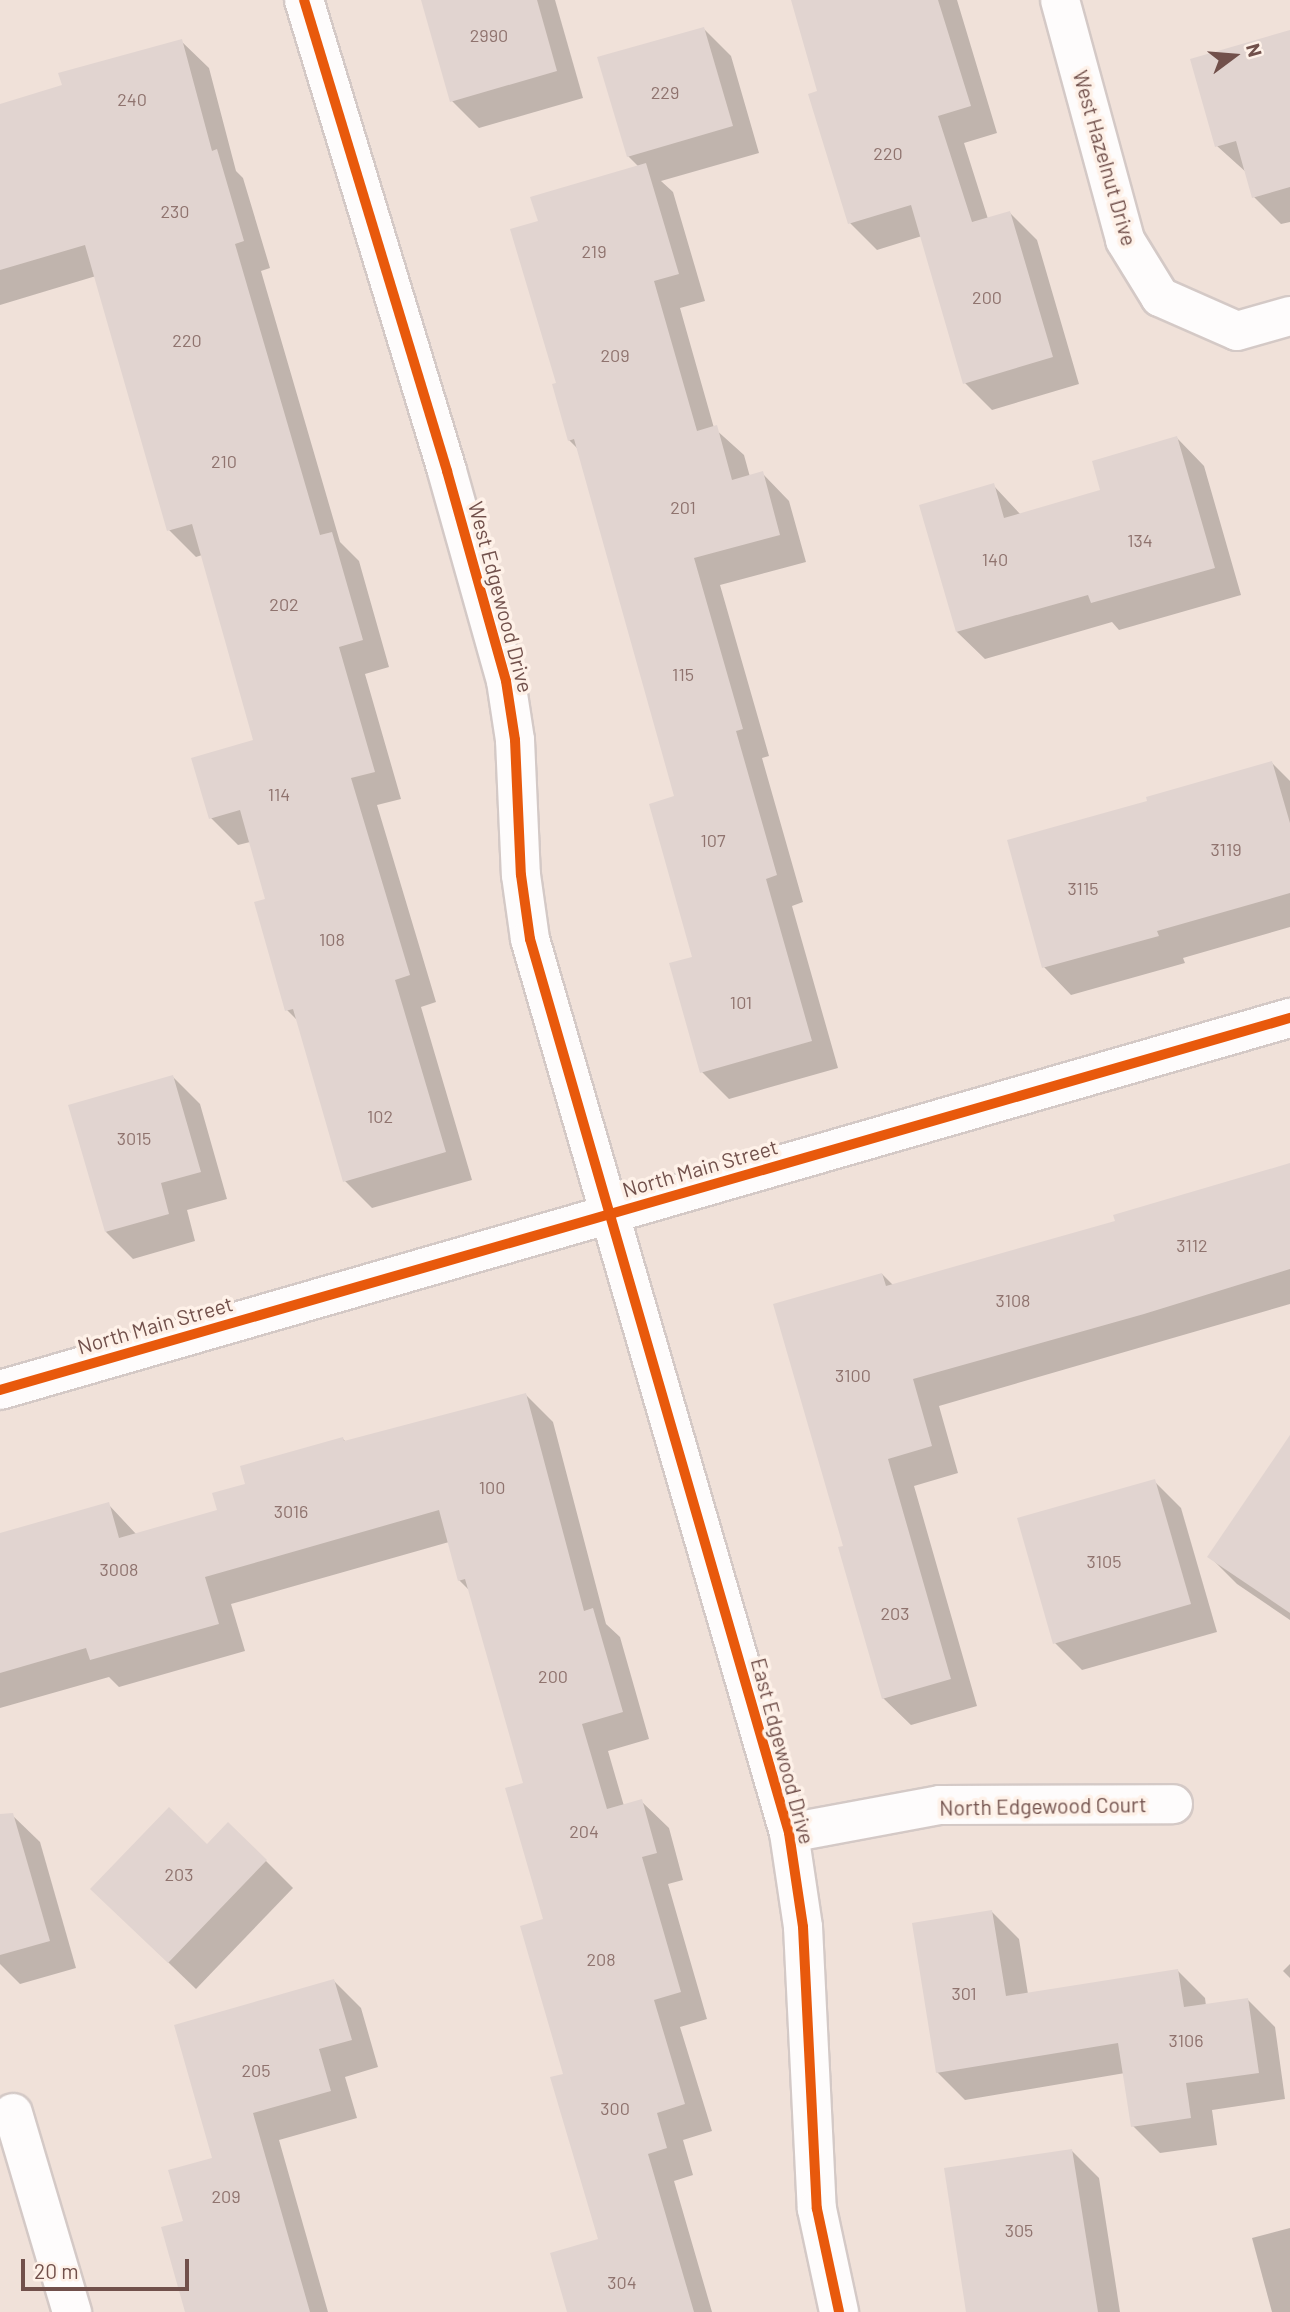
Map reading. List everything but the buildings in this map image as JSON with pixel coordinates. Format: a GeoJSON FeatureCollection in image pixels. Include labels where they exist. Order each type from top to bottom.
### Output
{"type":"FeatureCollection","features":[{"type":"Feature","properties":{"kind":"street","name":"West Edgewood Drive"},"geometry":{"type":"LineString","coordinates":[[304,0],[447,471],[506,681],[516,740],[521,875],[530,939],[608,1214]]}},
{"type":"Feature","properties":{"kind":"street","name":"West Hazelnut Drive"},"geometry":{"type":"LineString","coordinates":[[1060,0],[1125,240],[1160,297],[1237,331],[1290,316]]}},
{"type":"Feature","properties":{"kind":"street","name":"North Main Street"},"geometry":{"type":"LineString","coordinates":[[0,1390],[1290,1018]]}},
{"type":"Feature","properties":{"kind":"street","name":"East Edgewood Drive"},"geometry":{"type":"LineString","coordinates":[[608,1214],[789,1833],[803,1927],[817,2209],[839,2312]]}},
{"type":"Feature","properties":{"kind":"street","name":"North Edgewood Court"},"geometry":{"type":"LineString","coordinates":[[789,1833],[940,1805],[1173,1804]]}},
{"type":"Feature","properties":{"kind":"street"},"geometry":{"type":"LineString","coordinates":[[13,2113],[72,2312]]}},
{"type":"Feature","properties":{"kind":"shaded area"},"geometry":{"type":"Polygon","coordinates":[[[0,0],[1290,0],[1290,2312],[0,2312],[0,0]]]}},
{"type":"Feature","properties":{"kind":"cycle path"},"geometry":{"type":"LineString","coordinates":[[304,0],[447,471],[506,681],[515,740],[521,875],[530,939],[789,1833],[803,1927],[817,2209],[839,2312]]}},
{"type":"Feature","properties":{"kind":"cycle path"},"geometry":{"type":"LineString","coordinates":[[0,1390],[1290,1018]]}}]}
